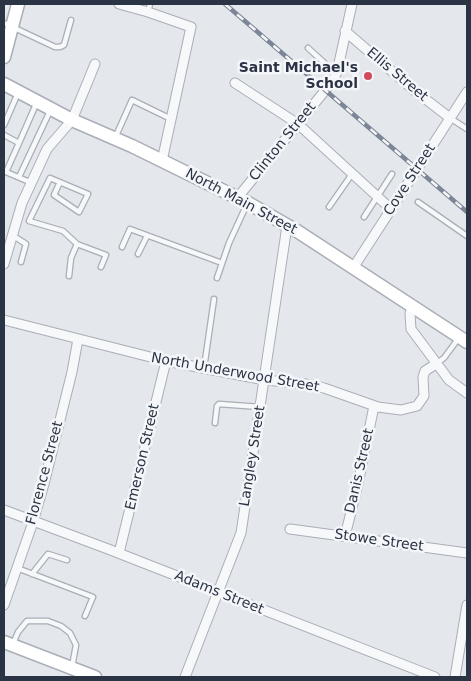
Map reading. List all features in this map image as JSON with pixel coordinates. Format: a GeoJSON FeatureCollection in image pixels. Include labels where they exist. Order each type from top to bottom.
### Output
{"type":"FeatureCollection","features":[{"type":"Feature","properties":{"kind":"main road"},"geometry":{"type":"LineString","coordinates":[[4,58],[8,25],[18,4]]}},
{"type":"Feature","properties":{"kind":"main road","name":"North Main Street"},"geometry":{"type":"LineString","coordinates":[[4,84],[72,120],[243,200],[287,226],[463,340]]}},
{"type":"Feature","properties":{"kind":"main road"},"geometry":{"type":"LineString","coordinates":[[8,644],[95,677]]}},
{"type":"Feature","properties":{"kind":"street"},"geometry":{"type":"LineString","coordinates":[[119,4],[149,8],[191,27],[162,161]]}},
{"type":"Feature","properties":{"kind":"street","name":"Clinton Street"},"geometry":{"type":"LineString","coordinates":[[243,200],[298,124],[332,82],[337,70],[352,4]]}},
{"type":"Feature","properties":{"kind":"street","name":"Ellis Street"},"geometry":{"type":"LineString","coordinates":[[345,31],[415,91],[450,118]]}},
{"type":"Feature","properties":{"kind":"street"},"geometry":{"type":"LineString","coordinates":[[4,264],[9,236],[22,204],[48,149],[72,120],[95,64]]}},
{"type":"Feature","properties":{"kind":"street"},"geometry":{"type":"LineString","coordinates":[[235,83],[298,124],[390,209]]}},
{"type":"Feature","properties":{"kind":"street","name":"Cove Street"},"geometry":{"type":"LineString","coordinates":[[353,268],[467,92]]}},
{"type":"Feature","properties":{"kind":"street","name":"Langley Street"},"geometry":{"type":"LineString","coordinates":[[185,677],[241,533],[287,226]]}},
{"type":"Feature","properties":{"kind":"street"},"geometry":{"type":"LineString","coordinates":[[412,306],[411,329],[449,380],[467,393]]}},
{"type":"Feature","properties":{"kind":"street","name":"North Underwood Street"},"geometry":{"type":"LineString","coordinates":[[4,320],[166,362],[265,380],[306,384],[324,388],[374,406],[401,410],[417,406],[424,396],[423,377],[425,371],[436,364]]}},
{"type":"Feature","properties":{"kind":"street","name":"Florence Street"},"geometry":{"type":"LineString","coordinates":[[4,605],[34,521],[72,372],[78,339]]}},
{"type":"Feature","properties":{"kind":"street","name":"Emerson Street"},"geometry":{"type":"LineString","coordinates":[[119,553],[166,362]]}},
{"type":"Feature","properties":{"kind":"street","name":"Danis Street"},"geometry":{"type":"LineString","coordinates":[[345,536],[374,406]]}},
{"type":"Feature","properties":{"kind":"street","name":"Adams Street"},"geometry":{"type":"LineString","coordinates":[[4,510],[435,677]]}},
{"type":"Feature","properties":{"kind":"street","name":"Stowe Street"},"geometry":{"type":"LineString","coordinates":[[290,529],[467,553]]}},
{"type":"Feature","properties":{"kind":"street"},"geometry":{"type":"LineString","coordinates":[[456,677],[467,605]]}},
{"type":"Feature","properties":{"kind":"lane"},"geometry":{"type":"LineString","coordinates":[[8,25],[55,47],[60,47],[64,45],[71,20]]}},
{"type":"Feature","properties":{"kind":"lane"},"geometry":{"type":"LineString","coordinates":[[308,48],[330,68],[337,70]]}},
{"type":"Feature","properties":{"kind":"lane"},"geometry":{"type":"LineString","coordinates":[[4,125],[18,91]]}},
{"type":"Feature","properties":{"kind":"lane"},"geometry":{"type":"LineString","coordinates":[[115,139],[132,100],[172,119]]}},
{"type":"Feature","properties":{"kind":"lane"},"geometry":{"type":"LineString","coordinates":[[32,183],[6,172],[37,102]]}},
{"type":"Feature","properties":{"kind":"lane"},"geometry":{"type":"LineString","coordinates":[[18,177],[51,109]]}},
{"type":"Feature","properties":{"kind":"lane"},"geometry":{"type":"LineString","coordinates":[[450,118],[467,129]]}},
{"type":"Feature","properties":{"kind":"lane"},"geometry":{"type":"LineString","coordinates":[[4,135],[19,142]]}},
{"type":"Feature","properties":{"kind":"lane"},"geometry":{"type":"LineString","coordinates":[[329,208],[352,174]]}},
{"type":"Feature","properties":{"kind":"lane"},"geometry":{"type":"LineString","coordinates":[[364,217],[392,174]]}},
{"type":"Feature","properties":{"kind":"lane"},"geometry":{"type":"LineString","coordinates":[[60,182],[54,195],[79,212],[88,194],[60,182],[50,178],[29,220],[63,230],[77,244],[106,255],[101,267]]}},
{"type":"Feature","properties":{"kind":"lane"},"geometry":{"type":"LineString","coordinates":[[216,278],[243,200]]}},
{"type":"Feature","properties":{"kind":"lane"},"geometry":{"type":"LineString","coordinates":[[418,202],[467,236]]}},
{"type":"Feature","properties":{"kind":"lane"},"geometry":{"type":"LineString","coordinates":[[122,247],[130,229],[222,263]]}},
{"type":"Feature","properties":{"kind":"lane"},"geometry":{"type":"LineString","coordinates":[[9,236],[26,244],[21,262]]}},
{"type":"Feature","properties":{"kind":"lane"},"geometry":{"type":"LineString","coordinates":[[138,254],[147,236]]}},
{"type":"Feature","properties":{"kind":"lane"},"geometry":{"type":"LineString","coordinates":[[69,276],[71,258],[77,244]]}},
{"type":"Feature","properties":{"kind":"lane"},"geometry":{"type":"LineString","coordinates":[[204,370],[214,298]]}},
{"type":"Feature","properties":{"kind":"lane"},"geometry":{"type":"LineString","coordinates":[[436,364],[463,340]]}},
{"type":"Feature","properties":{"kind":"lane"},"geometry":{"type":"LineString","coordinates":[[215,423],[217,406],[219,404],[261,407]]}},
{"type":"Feature","properties":{"kind":"lane"},"geometry":{"type":"LineString","coordinates":[[32,574],[48,554],[67,560]]}},
{"type":"Feature","properties":{"kind":"lane"},"geometry":{"type":"LineString","coordinates":[[17,568],[92,597],[85,616]]}},
{"type":"Feature","properties":{"kind":"lane"},"geometry":{"type":"LineString","coordinates":[[8,644],[27,621],[48,621],[61,626],[70,633],[76,645],[72,668]]}},
{"type":"Feature","properties":{"kind":"railway"},"geometry":{"type":"LineString","coordinates":[[225,4],[467,212]]}},
{"type":"Feature","properties":{"kind":"place","name":"Saint Michael's School"},"geometry":{"type":"Point","coordinates":[368,76]}}]}
